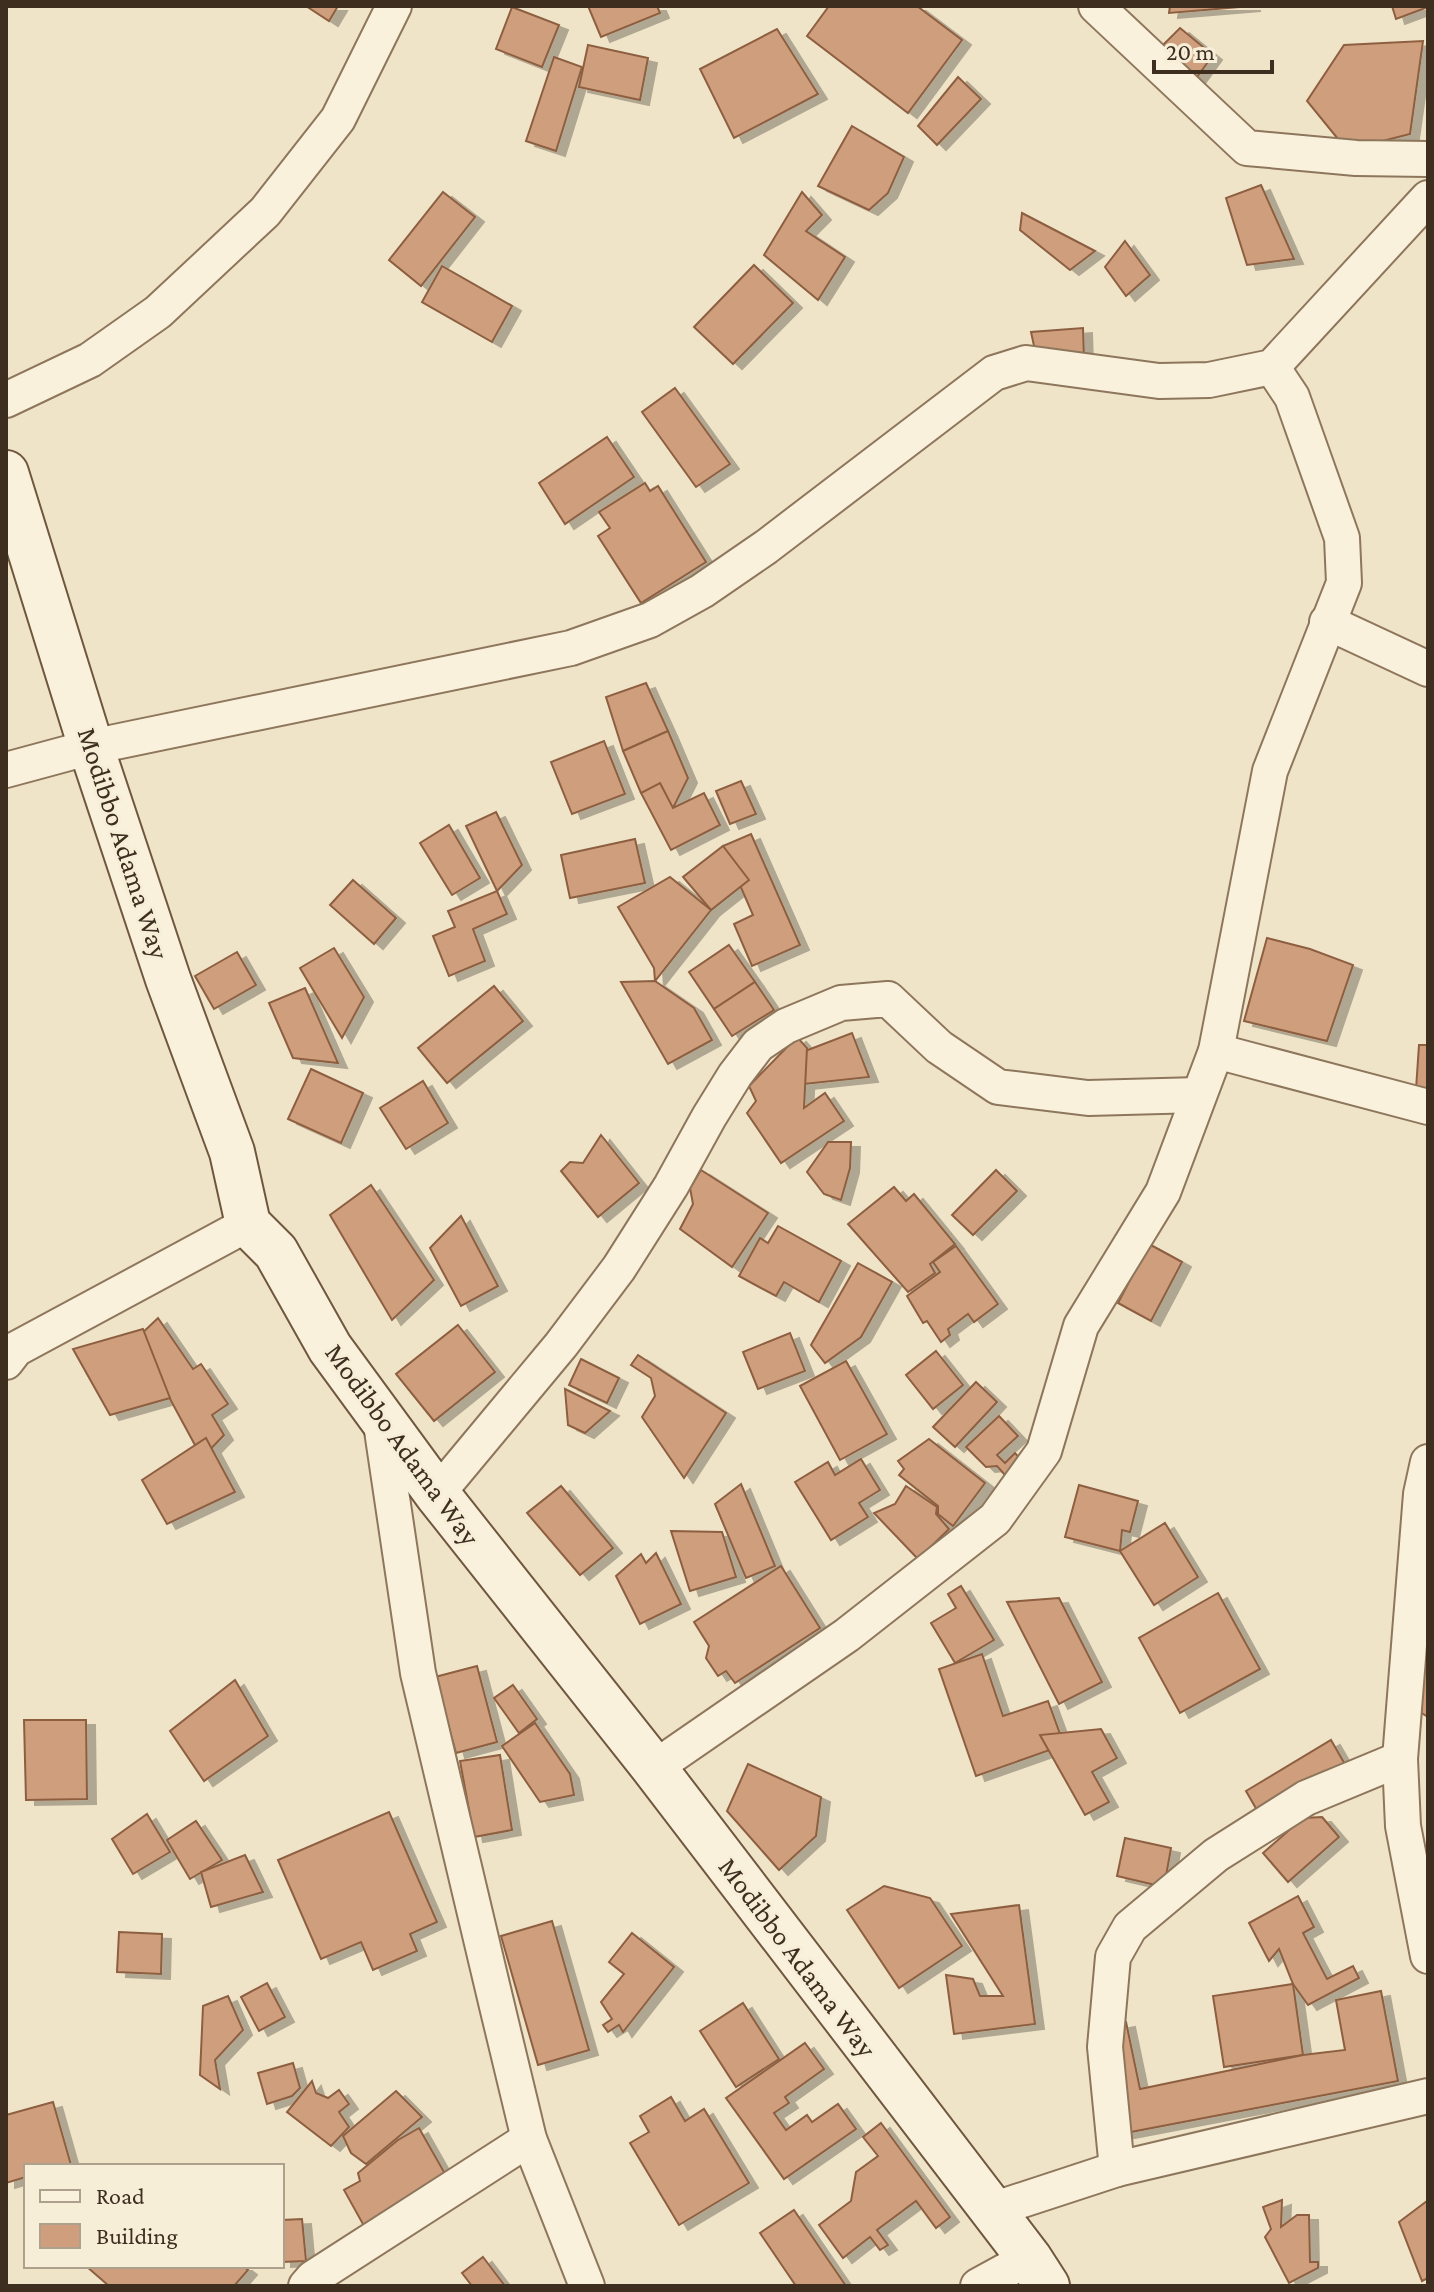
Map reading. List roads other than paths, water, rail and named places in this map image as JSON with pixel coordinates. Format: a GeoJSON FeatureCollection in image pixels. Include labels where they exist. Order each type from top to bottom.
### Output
{"type":"FeatureCollection","features":[{"type":"Feature","properties":{"kind":"main road","name":"Modibbo Adama Way"},"geometry":{"type":"LineString","coordinates":[[6,473],[91,747],[168,979],[232,1152],[248,1224],[276,1252],[330,1348],[437,1494],[654,1768],[1038,2272]]}},
{"type":"Feature","properties":{"kind":"street"},"geometry":{"type":"LineString","coordinates":[[6,400],[90,360],[158,312],[265,212],[338,119],[394,6]]}},
{"type":"Feature","properties":{"kind":"street"},"geometry":{"type":"LineString","coordinates":[[1096,6],[1247,148],[1356,158],[1428,159]]}},
{"type":"Feature","properties":{"kind":"street"},"geometry":{"type":"LineString","coordinates":[[6,770],[91,747],[571,648],[650,620],[702,591],[766,547],[994,373],[1026,363],[1159,381],[1209,380],[1272,367],[1428,198]]}},
{"type":"Feature","properties":{"kind":"street"},"geometry":{"type":"LineString","coordinates":[[654,1768],[847,1635],[995,1519],[1044,1451],[1081,1326],[1163,1192],[1216,1051],[1270,771],[1344,583],[1342,538],[1292,397],[1272,367]]}},
{"type":"Feature","properties":{"kind":"street"},"geometry":{"type":"LineString","coordinates":[[1327,622],[1428,669]]}},
{"type":"Feature","properties":{"kind":"street"},"geometry":{"type":"LineString","coordinates":[[437,1494],[561,1345],[619,1268],[735,1075],[758,1045],[786,1026],[841,1003],[888,999],[939,1047],[998,1087],[1088,1098],[1199,1095]]}},
{"type":"Feature","properties":{"kind":"street"},"geometry":{"type":"LineString","coordinates":[[1216,1051],[1428,1107]]}},
{"type":"Feature","properties":{"kind":"street"},"geometry":{"type":"LineString","coordinates":[[9,1353],[248,1224]]}},
{"type":"Feature","properties":{"kind":"street"},"geometry":{"type":"LineString","coordinates":[[379,1415],[418,1673],[529,2139],[587,2286]]}},
{"type":"Feature","properties":{"kind":"street"},"geometry":{"type":"LineString","coordinates":[[1428,1462],[1421,1494],[1400,1759],[1403,1826],[1428,1956]]}},
{"type":"Feature","properties":{"kind":"street"},"geometry":{"type":"LineString","coordinates":[[1117,2169],[1105,2047],[1113,1957],[1130,1927],[1216,1855],[1306,1798],[1400,1759]]}},
{"type":"Feature","properties":{"kind":"street"},"geometry":{"type":"LineString","coordinates":[[992,2210],[1117,2169],[1428,2096]]}},
{"type":"Feature","properties":{"kind":"street"},"geometry":{"type":"LineString","coordinates":[[306,2286],[313,2278],[529,2139]]}},
{"type":"Feature","properties":{"kind":"street"},"geometry":{"type":"LineString","coordinates":[[978,2286],[1038,2272]]}}]}
